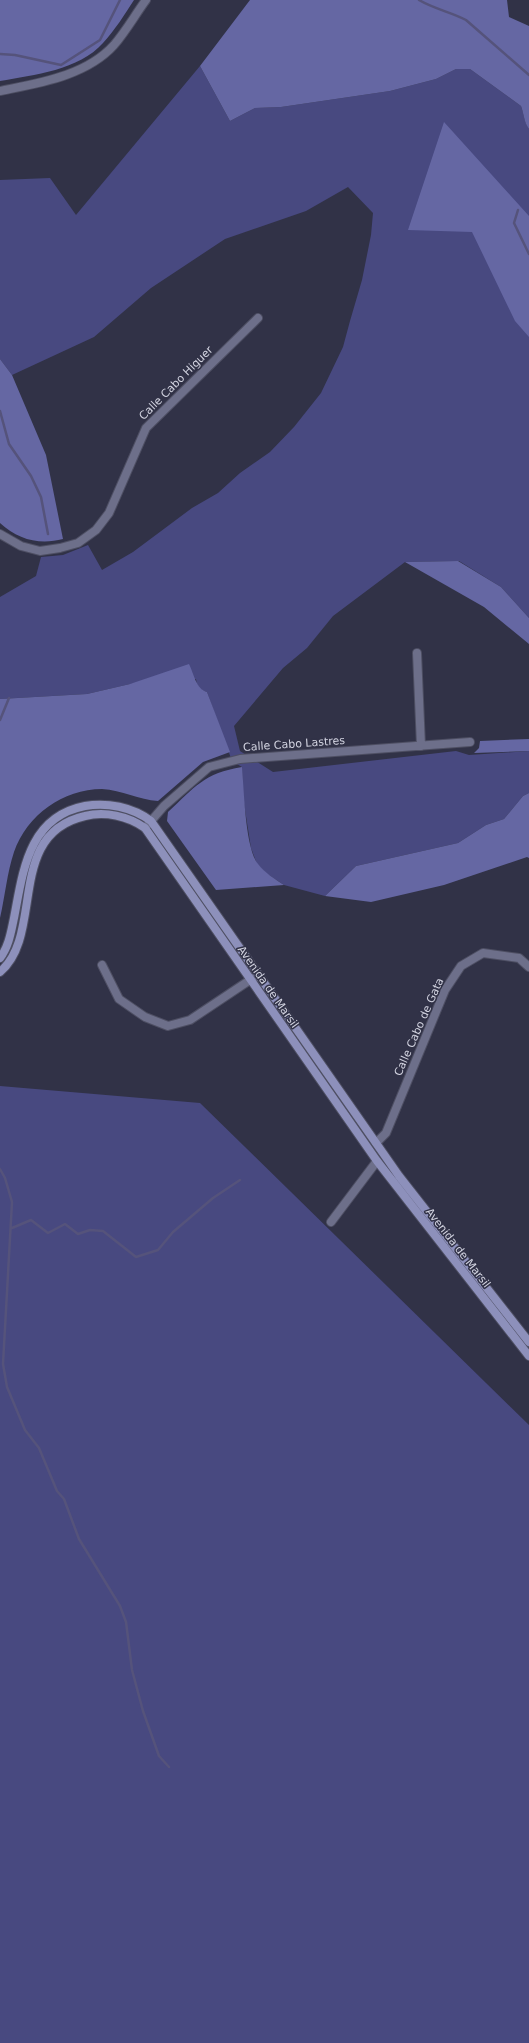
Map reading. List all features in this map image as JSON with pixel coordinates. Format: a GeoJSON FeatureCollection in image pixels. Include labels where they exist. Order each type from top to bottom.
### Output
{"type":"FeatureCollection","features":[{"type":"Feature","properties":{"kind":"street"},"geometry":{"type":"LineString","coordinates":[[0,91],[74,72],[95,63],[114,45],[146,0]]}},
{"type":"Feature","properties":{"kind":"street","name":"Calle Cabo Higuer"},"geometry":{"type":"LineString","coordinates":[[0,534],[21,546],[40,551],[60,548],[78,542],[96,530],[109,513],[146,428],[258,318]]}},
{"type":"Feature","properties":{"kind":"street"},"geometry":{"type":"LineString","coordinates":[[417,653],[421,746]]}},
{"type":"Feature","properties":{"kind":"street","name":"Calle Cabo Lastres"},"geometry":{"type":"LineString","coordinates":[[145,828],[164,806],[209,766],[240,759],[470,742]]}},
{"type":"Feature","properties":{"kind":"street","name":"Avenida de Marsil"},"geometry":{"type":"LineString","coordinates":[[0,958],[9,940],[25,863],[34,841],[48,825],[60,815],[74,808],[105,804],[142,814],[151,821],[399,1176],[529,1342]]}},
{"type":"Feature","properties":{"kind":"street","name":"Avenida de Marsil"},"geometry":{"type":"LineString","coordinates":[[0,972],[13,956],[18,943],[34,866],[41,846],[54,833],[64,824],[91,814],[105,814],[125,818],[145,828],[377,1162],[529,1356]]}},
{"type":"Feature","properties":{"kind":"street","name":"Calle Cabo de Gata"},"geometry":{"type":"LineString","coordinates":[[376,1143],[386,1133],[446,990],[461,966],[483,953],[519,958],[529,966]]}},
{"type":"Feature","properties":{"kind":"street"},"geometry":{"type":"LineString","coordinates":[[102,965],[119,999],[145,1017],[168,1026],[190,1020],[258,975]]}},
{"type":"Feature","properties":{"kind":"street"},"geometry":{"type":"LineString","coordinates":[[331,1222],[377,1162]]}},
{"type":"Feature","properties":{"kind":"shaded area"},"geometry":{"type":"Polygon","coordinates":[[[0,0],[134,0],[103,43],[82,59],[55,70],[0,81],[0,0]]]}},
{"type":"Feature","properties":{"kind":"shaded area"},"geometry":{"type":"Polygon","coordinates":[[[250,0],[507,0],[509,17],[529,26],[529,129],[527,127],[521,106],[470,69],[456,69],[436,79],[390,91],[281,107],[255,108],[230,121],[200,66],[250,0]]]}},
{"type":"Feature","properties":{"kind":"shaded area"},"geometry":{"type":"Polygon","coordinates":[[[200,66],[230,121],[255,108],[281,107],[390,91],[436,79],[456,69],[470,69],[521,106],[529,129],[529,618],[501,587],[459,561],[405,562],[333,616],[307,648],[283,668],[234,726],[240,751],[273,772],[456,751],[469,755],[529,751],[529,793],[523,796],[504,819],[486,825],[458,843],[356,866],[325,896],[284,885],[266,873],[257,864],[251,848],[243,797],[242,767],[232,761],[207,692],[199,688],[196,679],[130,684],[87,694],[0,699],[0,597],[36,576],[41,557],[63,555],[88,545],[102,570],[133,552],[192,508],[218,493],[240,473],[270,452],[294,427],[321,393],[343,347],[362,280],[371,235],[373,213],[348,187],[306,211],[225,239],[151,288],[94,337],[12,375],[0,359],[0,180],[50,178],[76,215],[200,66]]]}},
{"type":"Feature","properties":{"kind":"shaded area"},"geometry":{"type":"Polygon","coordinates":[[[444,122],[529,216],[529,337],[515,321],[472,232],[408,230],[444,122]]]}},
{"type":"Feature","properties":{"kind":"shaded area"},"geometry":{"type":"Polygon","coordinates":[[[0,359],[12,375],[46,455],[63,539],[54,541],[30,540],[14,534],[0,523],[0,359]]]}},
{"type":"Feature","properties":{"kind":"shaded area"},"geometry":{"type":"Polygon","coordinates":[[[458,561],[501,587],[529,618],[529,644],[484,607],[405,562],[458,561]]]}},
{"type":"Feature","properties":{"kind":"shaded area"},"geometry":{"type":"Polygon","coordinates":[[[189,664],[200,688],[207,692],[230,752],[203,762],[158,801],[102,789],[88,790],[74,794],[60,799],[48,807],[37,816],[28,827],[14,852],[0,918],[0,699],[87,694],[130,684],[189,664]]]}},
{"type":"Feature","properties":{"kind":"shaded area"},"geometry":{"type":"Polygon","coordinates":[[[529,739],[529,751],[474,753],[479,748],[480,741],[529,739]]]}},
{"type":"Feature","properties":{"kind":"shaded area"},"geometry":{"type":"Polygon","coordinates":[[[242,767],[250,845],[258,864],[270,876],[284,885],[216,890],[167,821],[168,812],[193,788],[209,777],[218,773],[242,767]]]}},
{"type":"Feature","properties":{"kind":"shaded area"},"geometry":{"type":"Polygon","coordinates":[[[529,793],[529,858],[527,857],[444,885],[371,902],[325,896],[356,866],[458,843],[486,825],[504,819],[523,796],[529,793]]]}},
{"type":"Feature","properties":{"kind":"shaded area"},"geometry":{"type":"Polygon","coordinates":[[[0,1086],[200,1103],[529,1425],[529,2043],[0,2043],[0,1086]]]}},
{"type":"Feature","properties":{"kind":"waterway"},"geometry":{"type":"LineString","coordinates":[[0,54],[15,55],[61,65],[100,40],[120,0]]}},
{"type":"Feature","properties":{"kind":"waterway"},"geometry":{"type":"LineString","coordinates":[[419,0],[466,20],[529,75]]}},
{"type":"Feature","properties":{"kind":"waterway"},"geometry":{"type":"LineString","coordinates":[[518,210],[514,223],[529,254]]}},
{"type":"Feature","properties":{"kind":"waterway"},"geometry":{"type":"LineString","coordinates":[[0,411],[9,444],[31,476],[41,497],[48,534]]}},
{"type":"Feature","properties":{"kind":"waterway"},"geometry":{"type":"LineString","coordinates":[[0,720],[9,698]]}},
{"type":"Feature","properties":{"kind":"waterway"},"geometry":{"type":"LineString","coordinates":[[0,1169],[5,1178],[12,1202],[3,1364],[7,1387],[25,1430],[39,1448],[57,1491],[64,1499],[79,1539],[120,1606],[126,1622],[132,1670],[143,1711],[159,1756],[169,1767]]}},
{"type":"Feature","properties":{"kind":"waterway"},"geometry":{"type":"LineString","coordinates":[[12,1228],[31,1220],[48,1233],[65,1224],[78,1234],[90,1230],[103,1231],[136,1257],[158,1250],[173,1232],[213,1198],[240,1180]]}}]}
